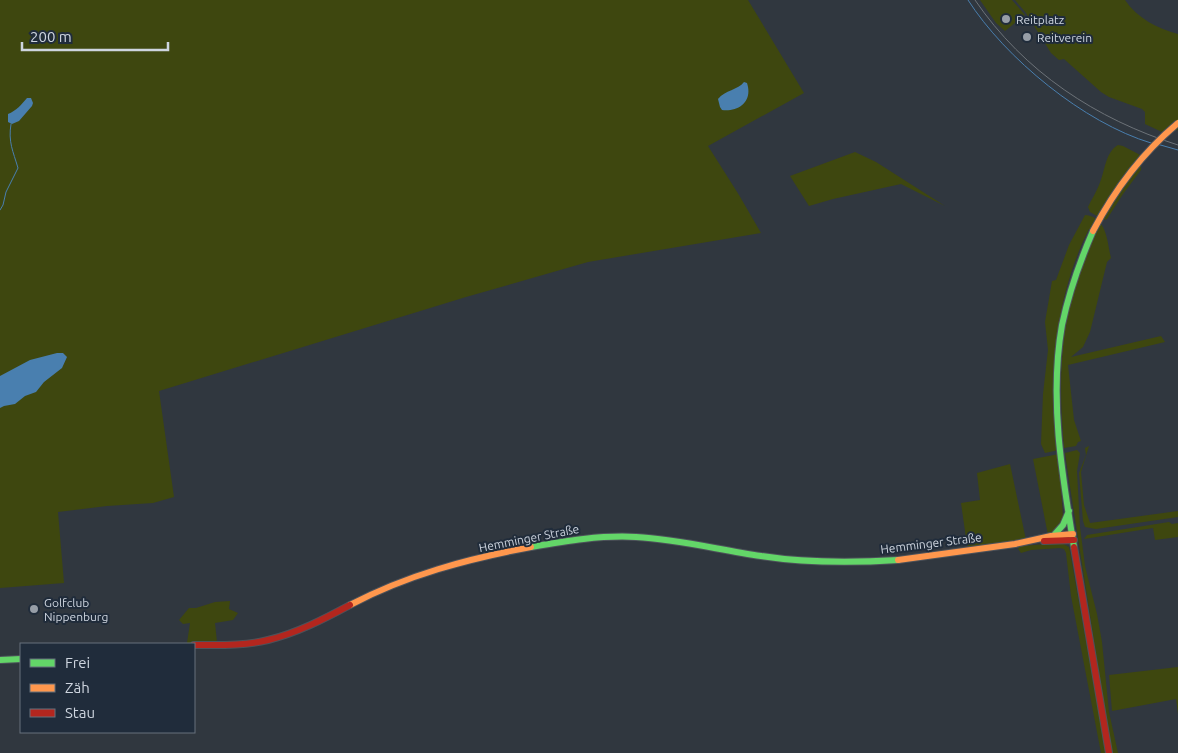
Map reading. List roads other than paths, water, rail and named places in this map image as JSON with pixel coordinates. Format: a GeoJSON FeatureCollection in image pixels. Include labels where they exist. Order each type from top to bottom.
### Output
{"type":"FeatureCollection","features":[{"type":"Feature","properties":{"kind":"street"},"geometry":{"type":"LineString","coordinates":[[1109,753],[1069,511],[1059,414],[1058,358],[1070,290],[1093,231],[1113,194],[1135,166],[1178,123]]}},
{"type":"Feature","properties":{"kind":"street"},"geometry":{"type":"LineString","coordinates":[[1054,535],[1063,525],[1069,511]]}},
{"type":"Feature","properties":{"kind":"street","name":"Hemminger Straße"},"geometry":{"type":"LineString","coordinates":[[1031,541],[1054,535],[1073,537]]}},
{"type":"Feature","properties":{"kind":"street","name":"Hemminger Straße"},"geometry":{"type":"LineString","coordinates":[[195,645],[242,644],[279,638],[300,630],[398,582],[443,567],[569,540],[618,536],[650,538],[775,558],[821,562],[857,562],[892,560],[1073,537]]}},
{"type":"Feature","properties":{"kind":"street"},"geometry":{"type":"LineString","coordinates":[[0,660],[20,659]]}},
{"type":"Feature","properties":{"kind":"water"},"geometry":{"type":"Polygon","coordinates":[[[744,82],[747,83],[748,95],[743,104],[734,109],[722,110],[718,99],[744,82]]]}},
{"type":"Feature","properties":{"kind":"water"},"geometry":{"type":"Polygon","coordinates":[[[27,98],[31,98],[32,106],[19,121],[12,124],[8,122],[8,114],[27,98]]]}},
{"type":"Feature","properties":{"kind":"water"},"geometry":{"type":"Polygon","coordinates":[[[63,353],[67,357],[62,368],[44,382],[36,392],[25,396],[15,404],[0,408],[0,376],[30,360],[63,353]]]}},
{"type":"Feature","properties":{"kind":"waterway"},"geometry":{"type":"LineString","coordinates":[[968,0],[1003,44],[1048,86],[1099,120],[1151,143]]}},
{"type":"Feature","properties":{"kind":"waterway"},"geometry":{"type":"LineString","coordinates":[[0,210],[6,192],[18,168],[11,141],[11,124]]}},
{"type":"Feature","properties":{"kind":"waterway"},"geometry":{"type":"LineString","coordinates":[[1157,144],[1178,150]]}},
{"type":"Feature","properties":{"kind":"railway"},"geometry":{"type":"LineString","coordinates":[[975,0],[994,26],[1016,49],[1039,71],[1064,90],[1119,122],[1178,145]]}},
{"type":"Feature","properties":{"kind":"place","name":"Reitplatz"},"geometry":{"type":"Point","coordinates":[1006,19]}},
{"type":"Feature","properties":{"kind":"place","name":"Reitverein"},"geometry":{"type":"Point","coordinates":[1027,37]}},
{"type":"Feature","properties":{"kind":"place","name":"Golfclub Nippenburg"},"geometry":{"type":"Point","coordinates":[34,609]}}]}
